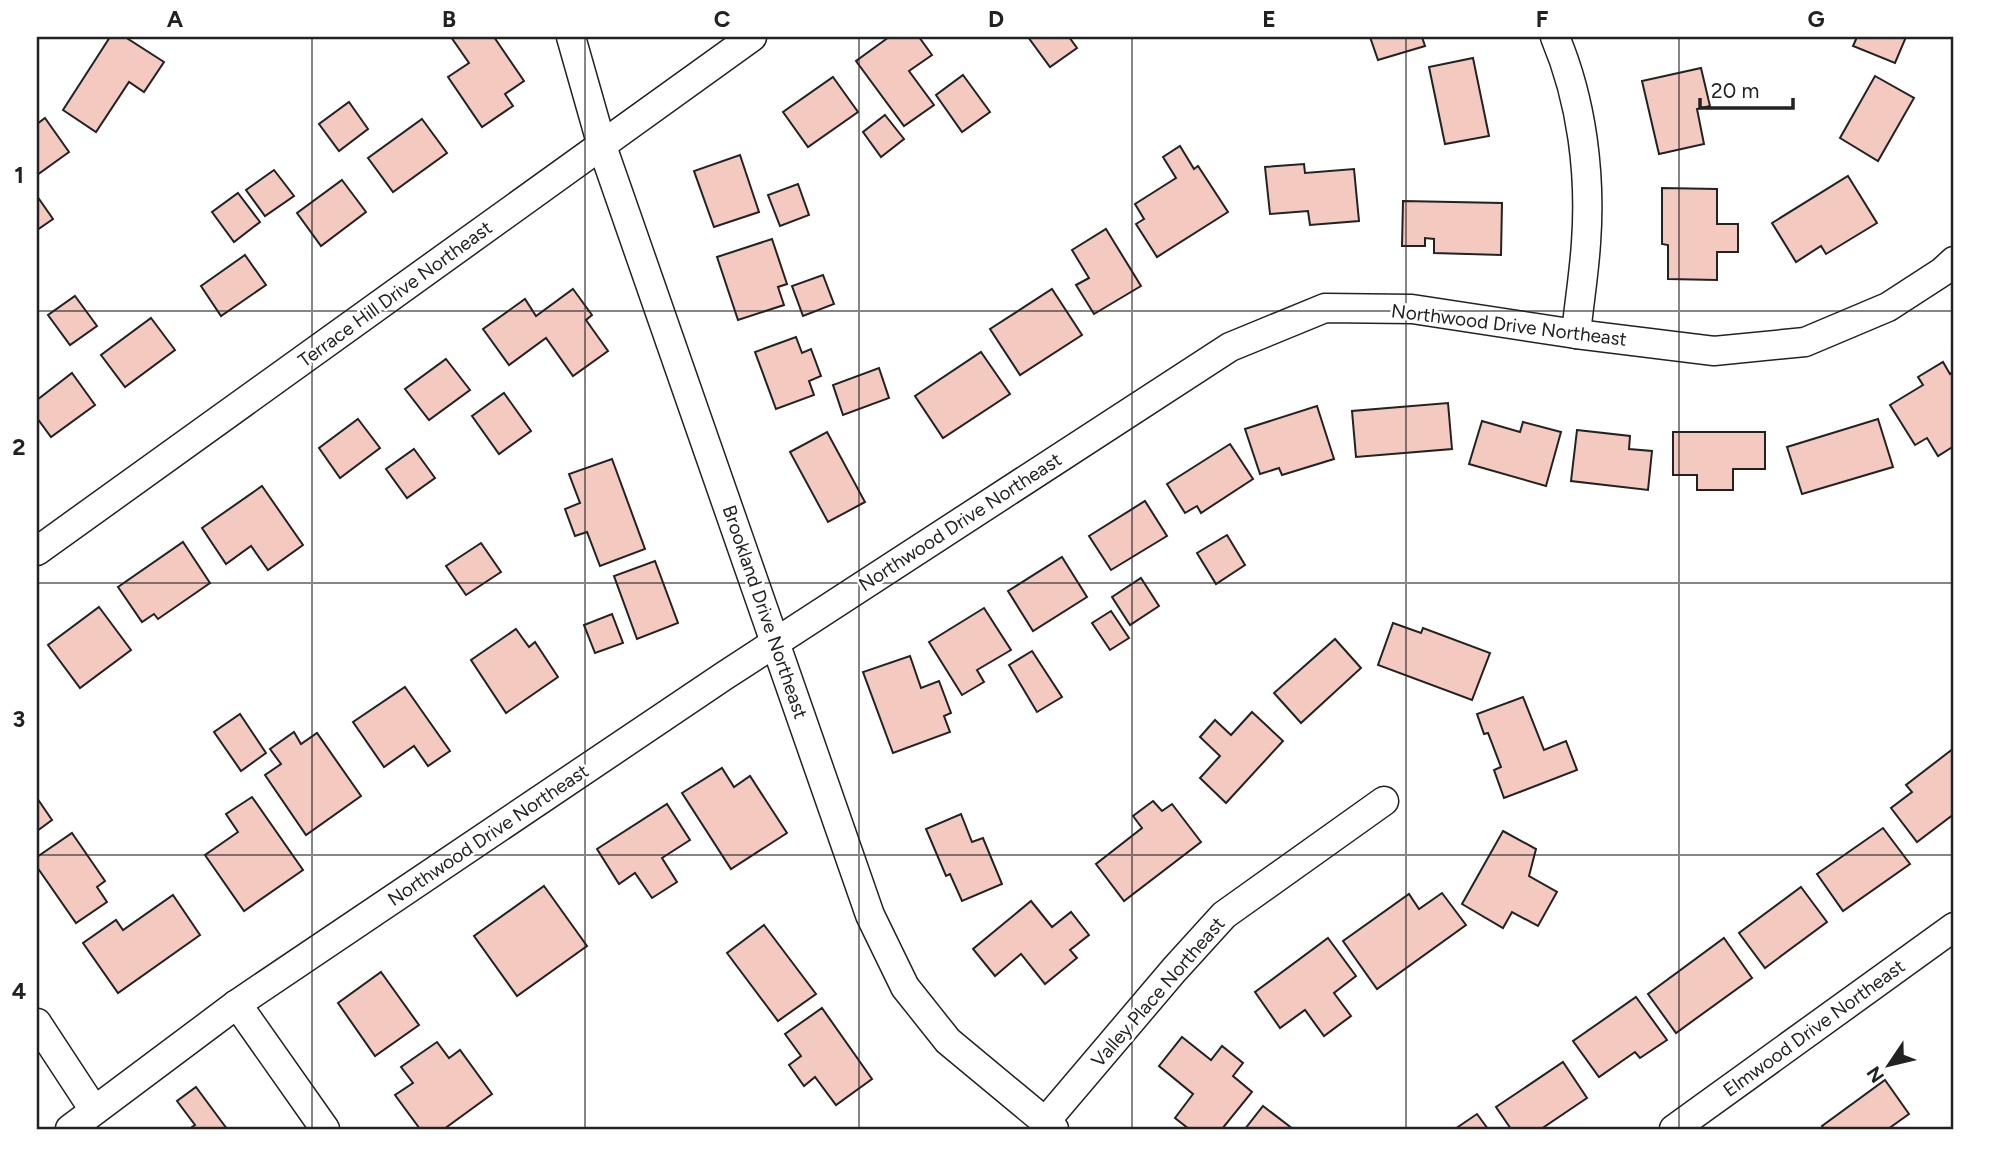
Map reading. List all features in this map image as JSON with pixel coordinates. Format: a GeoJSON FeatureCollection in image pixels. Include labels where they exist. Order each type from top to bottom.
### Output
{"type":"FeatureCollection","features":[{"type":"Feature","properties":{"kind":"street","name":"Brookland Drive Northeast"},"geometry":{"type":"LineString","coordinates":[[571,37],[602,146],[870,915],[905,988],[948,1041],[1049,1126]]}},
{"type":"Feature","properties":{"kind":"street","name":"Terrace Hill Drive Northeast"},"geometry":{"type":"LineString","coordinates":[[37,551],[752,37]]}},
{"type":"Feature","properties":{"kind":"street"},"geometry":{"type":"LineString","coordinates":[[1555,37],[1565,61],[1585,149],[1587,242],[1576,334]]}},
{"type":"Feature","properties":{"kind":"street","name":"Northwood Drive Northeast"},"geometry":{"type":"LineString","coordinates":[[70,1129],[237,1004],[775,641],[1230,347],[1325,308],[1412,309],[1576,334],[1714,351],[1805,342],[1888,307],[1942,272],[1954,261]]}},
{"type":"Feature","properties":{"kind":"street","name":"Valley Place Northeast"},"geometry":{"type":"LineString","coordinates":[[1049,1126],[1174,970],[1224,915],[1384,801]]}},
{"type":"Feature","properties":{"kind":"street","name":"Elmwood Drive Northeast"},"geometry":{"type":"LineString","coordinates":[[1674,1129],[1954,927]]}},
{"type":"Feature","properties":{"kind":"street"},"geometry":{"type":"LineString","coordinates":[[237,1004],[325,1129]]}},
{"type":"Feature","properties":{"kind":"street"},"geometry":{"type":"LineString","coordinates":[[37,1023],[94,1110]]}},
{"type":"Feature","properties":{"kind":"building"},"geometry":{"type":"Polygon","coordinates":[[[110,37],[125,37],[164,62],[144,92],[129,82],[96,132],[63,110],[110,37]]]}},
{"type":"Feature","properties":{"kind":"building"},"geometry":{"type":"Polygon","coordinates":[[[451,37],[494,37],[524,81],[505,94],[513,106],[482,127],[448,77],[469,63],[451,37]]]}},
{"type":"Feature","properties":{"kind":"building"},"geometry":{"type":"Polygon","coordinates":[[[889,37],[919,37],[932,55],[909,71],[934,105],[904,126],[856,61],[889,37]]]}},
{"type":"Feature","properties":{"kind":"building"},"geometry":{"type":"Polygon","coordinates":[[[1028,37],[1069,37],[1077,48],[1050,67],[1028,37]]]}},
{"type":"Feature","properties":{"kind":"building"},"geometry":{"type":"Polygon","coordinates":[[[1370,37],[1422,37],[1425,46],[1378,60],[1370,37]]]}},
{"type":"Feature","properties":{"kind":"building"},"geometry":{"type":"Polygon","coordinates":[[[1857,37],[1906,37],[1895,63],[1853,46],[1857,37]]]}},
{"type":"Feature","properties":{"kind":"building"},"geometry":{"type":"Polygon","coordinates":[[[1473,58],[1489,136],[1445,144],[1429,67],[1473,58]]]}},
{"type":"Feature","properties":{"kind":"building"},"geometry":{"type":"Polygon","coordinates":[[[1701,68],[1710,106],[1697,109],[1704,144],[1659,154],[1642,81],[1701,68]]]}},
{"type":"Feature","properties":{"kind":"building"},"geometry":{"type":"Polygon","coordinates":[[[963,75],[990,112],[962,132],[936,95],[963,75]]]}},
{"type":"Feature","properties":{"kind":"building"},"geometry":{"type":"Polygon","coordinates":[[[1875,76],[1914,98],[1878,161],[1840,138],[1875,76]]]}},
{"type":"Feature","properties":{"kind":"building"},"geometry":{"type":"Polygon","coordinates":[[[833,77],[858,112],[808,147],[783,112],[833,77]]]}},
{"type":"Feature","properties":{"kind":"building"},"geometry":{"type":"Polygon","coordinates":[[[349,102],[368,129],[339,151],[319,124],[349,102]]]}},
{"type":"Feature","properties":{"kind":"building"},"geometry":{"type":"Polygon","coordinates":[[[885,115],[904,139],[881,157],[863,132],[885,115]]]}},
{"type":"Feature","properties":{"kind":"building"},"geometry":{"type":"Polygon","coordinates":[[[45,118],[69,152],[37,175],[37,124],[45,118]]]}},
{"type":"Feature","properties":{"kind":"building"},"geometry":{"type":"Polygon","coordinates":[[[422,119],[447,153],[393,192],[368,158],[422,119]]]}},
{"type":"Feature","properties":{"kind":"building"},"geometry":{"type":"Polygon","coordinates":[[[1180,146],[1194,169],[1198,166],[1228,212],[1157,257],[1136,224],[1144,219],[1135,204],[1176,178],[1163,157],[1180,146]]]}},
{"type":"Feature","properties":{"kind":"building"},"geometry":{"type":"Polygon","coordinates":[[[740,155],[759,212],[714,227],[694,171],[740,155]]]}},
{"type":"Feature","properties":{"kind":"building"},"geometry":{"type":"Polygon","coordinates":[[[1304,164],[1305,173],[1354,169],[1359,221],[1310,225],[1308,211],[1270,214],[1265,167],[1304,164]]]}},
{"type":"Feature","properties":{"kind":"building"},"geometry":{"type":"Polygon","coordinates":[[[274,170],[294,196],[265,216],[246,190],[274,170]]]}},
{"type":"Feature","properties":{"kind":"building"},"geometry":{"type":"Polygon","coordinates":[[[1848,176],[1877,223],[1826,254],[1821,246],[1796,262],[1772,223],[1848,176]]]}},
{"type":"Feature","properties":{"kind":"building"},"geometry":{"type":"Polygon","coordinates":[[[342,180],[366,212],[321,246],[297,213],[342,180]]]}},
{"type":"Feature","properties":{"kind":"building"},"geometry":{"type":"Polygon","coordinates":[[[798,184],[809,215],[780,226],[768,195],[798,184]]]}},
{"type":"Feature","properties":{"kind":"building"},"geometry":{"type":"Polygon","coordinates":[[[1662,188],[1717,189],[1717,224],[1738,224],[1738,252],[1717,252],[1717,280],[1668,279],[1668,245],[1662,244],[1662,188]]]}},
{"type":"Feature","properties":{"kind":"building"},"geometry":{"type":"Polygon","coordinates":[[[238,193],[260,222],[234,242],[212,212],[238,193]]]}},
{"type":"Feature","properties":{"kind":"building"},"geometry":{"type":"Polygon","coordinates":[[[37,196],[53,219],[37,230],[37,196]]]}},
{"type":"Feature","properties":{"kind":"building"},"geometry":{"type":"Polygon","coordinates":[[[1403,201],[1502,203],[1501,255],[1434,253],[1434,239],[1425,238],[1425,246],[1402,246],[1403,201]]]}},
{"type":"Feature","properties":{"kind":"building"},"geometry":{"type":"Polygon","coordinates":[[[1106,229],[1141,286],[1094,314],[1076,285],[1089,278],[1072,250],[1106,229]]]}},
{"type":"Feature","properties":{"kind":"building"},"geometry":{"type":"Polygon","coordinates":[[[772,239],[787,284],[778,287],[784,305],[738,320],[717,257],[772,239]]]}},
{"type":"Feature","properties":{"kind":"building"},"geometry":{"type":"Polygon","coordinates":[[[245,255],[266,285],[221,316],[201,286],[245,255]]]}},
{"type":"Feature","properties":{"kind":"building"},"geometry":{"type":"Polygon","coordinates":[[[823,275],[834,304],[803,316],[792,286],[823,275]]]}},
{"type":"Feature","properties":{"kind":"building"},"geometry":{"type":"Polygon","coordinates":[[[573,289],[592,315],[586,320],[608,351],[573,376],[546,338],[509,365],[483,329],[525,299],[536,316],[573,289]]]}},
{"type":"Feature","properties":{"kind":"building"},"geometry":{"type":"Polygon","coordinates":[[[1052,289],[1082,335],[1020,375],[990,329],[1052,289]]]}},
{"type":"Feature","properties":{"kind":"building"},"geometry":{"type":"Polygon","coordinates":[[[75,296],[97,326],[70,345],[48,315],[75,296]]]}},
{"type":"Feature","properties":{"kind":"building"},"geometry":{"type":"Polygon","coordinates":[[[151,318],[175,350],[125,387],[101,355],[151,318]]]}},
{"type":"Feature","properties":{"kind":"building"},"geometry":{"type":"Polygon","coordinates":[[[796,337],[802,353],[811,349],[821,376],[809,381],[814,395],[776,409],[755,352],[796,337]]]}},
{"type":"Feature","properties":{"kind":"building"},"geometry":{"type":"Polygon","coordinates":[[[981,352],[1010,394],[943,438],[915,396],[981,352]]]}},
{"type":"Feature","properties":{"kind":"building"},"geometry":{"type":"Polygon","coordinates":[[[446,359],[470,390],[429,420],[405,389],[446,359]]]}},
{"type":"Feature","properties":{"kind":"building"},"geometry":{"type":"Polygon","coordinates":[[[1943,362],[1950,374],[1954,371],[1954,446],[1938,456],[1927,438],[1915,445],[1890,405],[1923,385],[1918,377],[1943,362]]]}},
{"type":"Feature","properties":{"kind":"building"},"geometry":{"type":"Polygon","coordinates":[[[879,368],[889,398],[843,415],[833,385],[879,368]]]}},
{"type":"Feature","properties":{"kind":"building"},"geometry":{"type":"Polygon","coordinates":[[[72,373],[95,405],[51,437],[37,418],[37,400],[72,373]]]}},
{"type":"Feature","properties":{"kind":"building"},"geometry":{"type":"Polygon","coordinates":[[[504,393],[531,431],[499,454],[472,416],[504,393]]]}},
{"type":"Feature","properties":{"kind":"building"},"geometry":{"type":"Polygon","coordinates":[[[1448,403],[1452,449],[1356,457],[1352,411],[1448,403]]]}},
{"type":"Feature","properties":{"kind":"building"},"geometry":{"type":"Polygon","coordinates":[[[1317,406],[1334,459],[1282,475],[1279,468],[1260,474],[1245,429],[1317,406]]]}},
{"type":"Feature","properties":{"kind":"building"},"geometry":{"type":"Polygon","coordinates":[[[358,419],[380,448],[340,478],[319,448],[358,419]]]}},
{"type":"Feature","properties":{"kind":"building"},"geometry":{"type":"Polygon","coordinates":[[[1878,419],[1893,467],[1802,494],[1787,447],[1878,419]]]}},
{"type":"Feature","properties":{"kind":"building"},"geometry":{"type":"Polygon","coordinates":[[[1482,421],[1520,432],[1523,422],[1561,432],[1546,486],[1469,464],[1482,421]]]}},
{"type":"Feature","properties":{"kind":"building"},"geometry":{"type":"Polygon","coordinates":[[[1577,430],[1630,436],[1629,449],[1652,451],[1648,490],[1571,481],[1577,430]]]}},
{"type":"Feature","properties":{"kind":"building"},"geometry":{"type":"Polygon","coordinates":[[[827,432],[865,502],[828,522],[790,452],[827,432]]]}},
{"type":"Feature","properties":{"kind":"building"},"geometry":{"type":"Polygon","coordinates":[[[1673,432],[1765,432],[1765,469],[1733,469],[1733,490],[1697,490],[1697,475],[1673,475],[1673,432]]]}},
{"type":"Feature","properties":{"kind":"building"},"geometry":{"type":"Polygon","coordinates":[[[1230,444],[1253,479],[1201,513],[1197,506],[1185,513],[1167,484],[1230,444]]]}},
{"type":"Feature","properties":{"kind":"building"},"geometry":{"type":"Polygon","coordinates":[[[414,449],[435,478],[407,498],[386,469],[414,449]]]}},
{"type":"Feature","properties":{"kind":"building"},"geometry":{"type":"Polygon","coordinates":[[[612,459],[645,549],[600,566],[587,532],[575,536],[565,509],[580,503],[569,474],[612,459]]]}},
{"type":"Feature","properties":{"kind":"building"},"geometry":{"type":"Polygon","coordinates":[[[262,486],[303,545],[268,570],[251,546],[226,564],[202,528],[262,486]]]}},
{"type":"Feature","properties":{"kind":"building"},"geometry":{"type":"Polygon","coordinates":[[[1145,501],[1167,536],[1111,570],[1089,536],[1145,501]]]}},
{"type":"Feature","properties":{"kind":"building"},"geometry":{"type":"Polygon","coordinates":[[[1227,535],[1245,565],[1216,584],[1197,553],[1227,535]]]}},
{"type":"Feature","properties":{"kind":"building"},"geometry":{"type":"Polygon","coordinates":[[[183,542],[210,583],[158,619],[154,614],[142,622],[118,587],[183,542]]]}},
{"type":"Feature","properties":{"kind":"building"},"geometry":{"type":"Polygon","coordinates":[[[481,543],[501,572],[466,595],[446,566],[481,543]]]}},
{"type":"Feature","properties":{"kind":"building"},"geometry":{"type":"Polygon","coordinates":[[[1062,557],[1087,597],[1033,631],[1008,591],[1062,557]]]}},
{"type":"Feature","properties":{"kind":"building"},"geometry":{"type":"Polygon","coordinates":[[[655,561],[678,623],[637,639],[614,576],[655,561]]]}},
{"type":"Feature","properties":{"kind":"building"},"geometry":{"type":"Polygon","coordinates":[[[1141,578],[1159,606],[1130,625],[1112,597],[1141,578]]]}},
{"type":"Feature","properties":{"kind":"building"},"geometry":{"type":"Polygon","coordinates":[[[99,607],[131,650],[80,688],[48,645],[99,607]]]}},
{"type":"Feature","properties":{"kind":"building"},"geometry":{"type":"Polygon","coordinates":[[[984,608],[1011,650],[977,670],[984,682],[962,695],[929,642],[984,608]]]}},
{"type":"Feature","properties":{"kind":"building"},"geometry":{"type":"Polygon","coordinates":[[[1111,611],[1129,638],[1110,650],[1092,623],[1111,611]]]}},
{"type":"Feature","properties":{"kind":"building"},"geometry":{"type":"Polygon","coordinates":[[[612,614],[623,643],[595,653],[584,625],[612,614]]]}},
{"type":"Feature","properties":{"kind":"building"},"geometry":{"type":"Polygon","coordinates":[[[1393,623],[1421,633],[1423,628],[1490,653],[1472,700],[1378,665],[1393,623]]]}},
{"type":"Feature","properties":{"kind":"building"},"geometry":{"type":"Polygon","coordinates":[[[516,629],[529,647],[535,642],[558,677],[506,713],[471,660],[516,629]]]}},
{"type":"Feature","properties":{"kind":"building"},"geometry":{"type":"Polygon","coordinates":[[[1335,639],[1361,668],[1301,723],[1274,693],[1335,639]]]}},
{"type":"Feature","properties":{"kind":"building"},"geometry":{"type":"Polygon","coordinates":[[[1032,651],[1062,697],[1037,712],[1009,665],[1032,651]]]}},
{"type":"Feature","properties":{"kind":"building"},"geometry":{"type":"Polygon","coordinates":[[[910,656],[921,688],[939,681],[951,713],[944,716],[950,732],[893,753],[863,672],[910,656]]]}},
{"type":"Feature","properties":{"kind":"building"},"geometry":{"type":"Polygon","coordinates":[[[405,687],[450,751],[428,766],[414,746],[384,767],[353,722],[405,687]]]}},
{"type":"Feature","properties":{"kind":"building"},"geometry":{"type":"Polygon","coordinates":[[[1523,697],[1544,750],[1566,741],[1577,770],[1504,798],[1494,770],[1501,767],[1488,733],[1484,734],[1477,714],[1523,697]]]}},
{"type":"Feature","properties":{"kind":"building"},"geometry":{"type":"Polygon","coordinates":[[[1252,712],[1283,741],[1226,803],[1200,778],[1220,756],[1200,737],[1215,720],[1231,735],[1252,712]]]}},
{"type":"Feature","properties":{"kind":"building"},"geometry":{"type":"Polygon","coordinates":[[[240,714],[266,753],[241,771],[214,732],[240,714]]]}},
{"type":"Feature","properties":{"kind":"building"},"geometry":{"type":"Polygon","coordinates":[[[294,732],[301,744],[317,733],[361,796],[306,835],[265,775],[281,764],[270,749],[294,732]]]}},
{"type":"Feature","properties":{"kind":"building"},"geometry":{"type":"Polygon","coordinates":[[[1954,748],[1954,814],[1917,842],[1891,808],[1912,792],[1906,785],[1954,748]]]}},
{"type":"Feature","properties":{"kind":"building"},"geometry":{"type":"Polygon","coordinates":[[[722,768],[734,787],[750,776],[787,833],[731,869],[682,793],[722,768]]]}},
{"type":"Feature","properties":{"kind":"building"},"geometry":{"type":"Polygon","coordinates":[[[252,797],[303,870],[244,911],[205,855],[238,832],[226,814],[252,797]]]}},
{"type":"Feature","properties":{"kind":"building"},"geometry":{"type":"Polygon","coordinates":[[[37,798],[52,820],[37,831],[37,798]]]}},
{"type":"Feature","properties":{"kind":"building"},"geometry":{"type":"Polygon","coordinates":[[[1153,801],[1162,811],[1172,804],[1201,842],[1124,901],[1096,864],[1142,828],[1133,816],[1153,801]]]}},
{"type":"Feature","properties":{"kind":"building"},"geometry":{"type":"Polygon","coordinates":[[[667,804],[690,840],[662,858],[677,882],[652,898],[635,873],[619,884],[597,849],[667,804]]]}},
{"type":"Feature","properties":{"kind":"building"},"geometry":{"type":"Polygon","coordinates":[[[961,814],[972,842],[983,838],[1002,884],[962,901],[950,874],[946,876],[926,829],[961,814]]]}},
{"type":"Feature","properties":{"kind":"building"},"geometry":{"type":"Polygon","coordinates":[[[1883,828],[1910,864],[1843,911],[1817,874],[1883,828]]]}},
{"type":"Feature","properties":{"kind":"building"},"geometry":{"type":"Polygon","coordinates":[[[1503,831],[1536,849],[1529,876],[1557,892],[1538,926],[1512,912],[1503,928],[1462,904],[1503,831]]]}},
{"type":"Feature","properties":{"kind":"building"},"geometry":{"type":"Polygon","coordinates":[[[72,833],[105,881],[97,887],[107,902],[76,923],[37,867],[37,857],[72,833]]]}},
{"type":"Feature","properties":{"kind":"building"},"geometry":{"type":"Polygon","coordinates":[[[544,886],[587,946],[517,996],[474,936],[544,886]]]}},
{"type":"Feature","properties":{"kind":"building"},"geometry":{"type":"Polygon","coordinates":[[[1801,887],[1827,922],[1765,968],[1739,933],[1801,887]]]}},
{"type":"Feature","properties":{"kind":"building"},"geometry":{"type":"Polygon","coordinates":[[[1442,893],[1466,925],[1377,989],[1343,941],[1409,894],[1419,909],[1442,893]]]}},
{"type":"Feature","properties":{"kind":"building"},"geometry":{"type":"Polygon","coordinates":[[[173,895],[200,935],[118,993],[83,943],[116,920],[123,930],[173,895]]]}},
{"type":"Feature","properties":{"kind":"building"},"geometry":{"type":"Polygon","coordinates":[[[1031,901],[1052,927],[1071,912],[1089,935],[1070,950],[1077,958],[1045,984],[1021,954],[995,976],[973,949],[1031,901]]]}},
{"type":"Feature","properties":{"kind":"building"},"geometry":{"type":"Polygon","coordinates":[[[764,925],[816,994],[778,1021],[727,953],[764,925]]]}},
{"type":"Feature","properties":{"kind":"building"},"geometry":{"type":"Polygon","coordinates":[[[1328,938],[1356,976],[1334,993],[1351,1016],[1324,1036],[1305,1010],[1280,1028],[1255,992],[1328,938]]]}},
{"type":"Feature","properties":{"kind":"building"},"geometry":{"type":"Polygon","coordinates":[[[1724,938],[1752,978],[1676,1033],[1648,994],[1724,938]]]}},
{"type":"Feature","properties":{"kind":"building"},"geometry":{"type":"Polygon","coordinates":[[[381,972],[419,1025],[375,1056],[338,1003],[381,972]]]}},
{"type":"Feature","properties":{"kind":"building"},"geometry":{"type":"Polygon","coordinates":[[[1636,997],[1667,1040],[1640,1058],[1635,1052],[1599,1077],[1573,1041],[1636,997]]]}},
{"type":"Feature","properties":{"kind":"building"},"geometry":{"type":"Polygon","coordinates":[[[822,1008],[872,1079],[836,1105],[815,1077],[804,1086],[789,1065],[801,1056],[785,1034],[822,1008]]]}},
{"type":"Feature","properties":{"kind":"building"},"geometry":{"type":"Polygon","coordinates":[[[1182,1037],[1211,1060],[1222,1046],[1243,1063],[1233,1076],[1252,1092],[1222,1129],[1189,1129],[1175,1118],[1193,1094],[1159,1066],[1182,1037]]]}},
{"type":"Feature","properties":{"kind":"building"},"geometry":{"type":"Polygon","coordinates":[[[437,1042],[449,1058],[460,1050],[492,1094],[444,1129],[420,1129],[395,1095],[413,1083],[401,1067],[437,1042]]]}},
{"type":"Feature","properties":{"kind":"building"},"geometry":{"type":"Polygon","coordinates":[[[1563,1062],[1587,1098],[1541,1129],[1511,1129],[1496,1107],[1563,1062]]]}},
{"type":"Feature","properties":{"kind":"building"},"geometry":{"type":"Polygon","coordinates":[[[1885,1080],[1909,1114],[1888,1129],[1824,1129],[1822,1126],[1885,1080]]]}},
{"type":"Feature","properties":{"kind":"building"},"geometry":{"type":"Polygon","coordinates":[[[196,1087],[227,1129],[189,1129],[195,1125],[177,1101],[196,1087]]]}},
{"type":"Feature","properties":{"kind":"building"},"geometry":{"type":"Polygon","coordinates":[[[1263,1106],[1293,1129],[1245,1129],[1263,1106]]]}},
{"type":"Feature","properties":{"kind":"building"},"geometry":{"type":"Polygon","coordinates":[[[1477,1114],[1488,1129],[1455,1129],[1477,1114]]]}}]}
